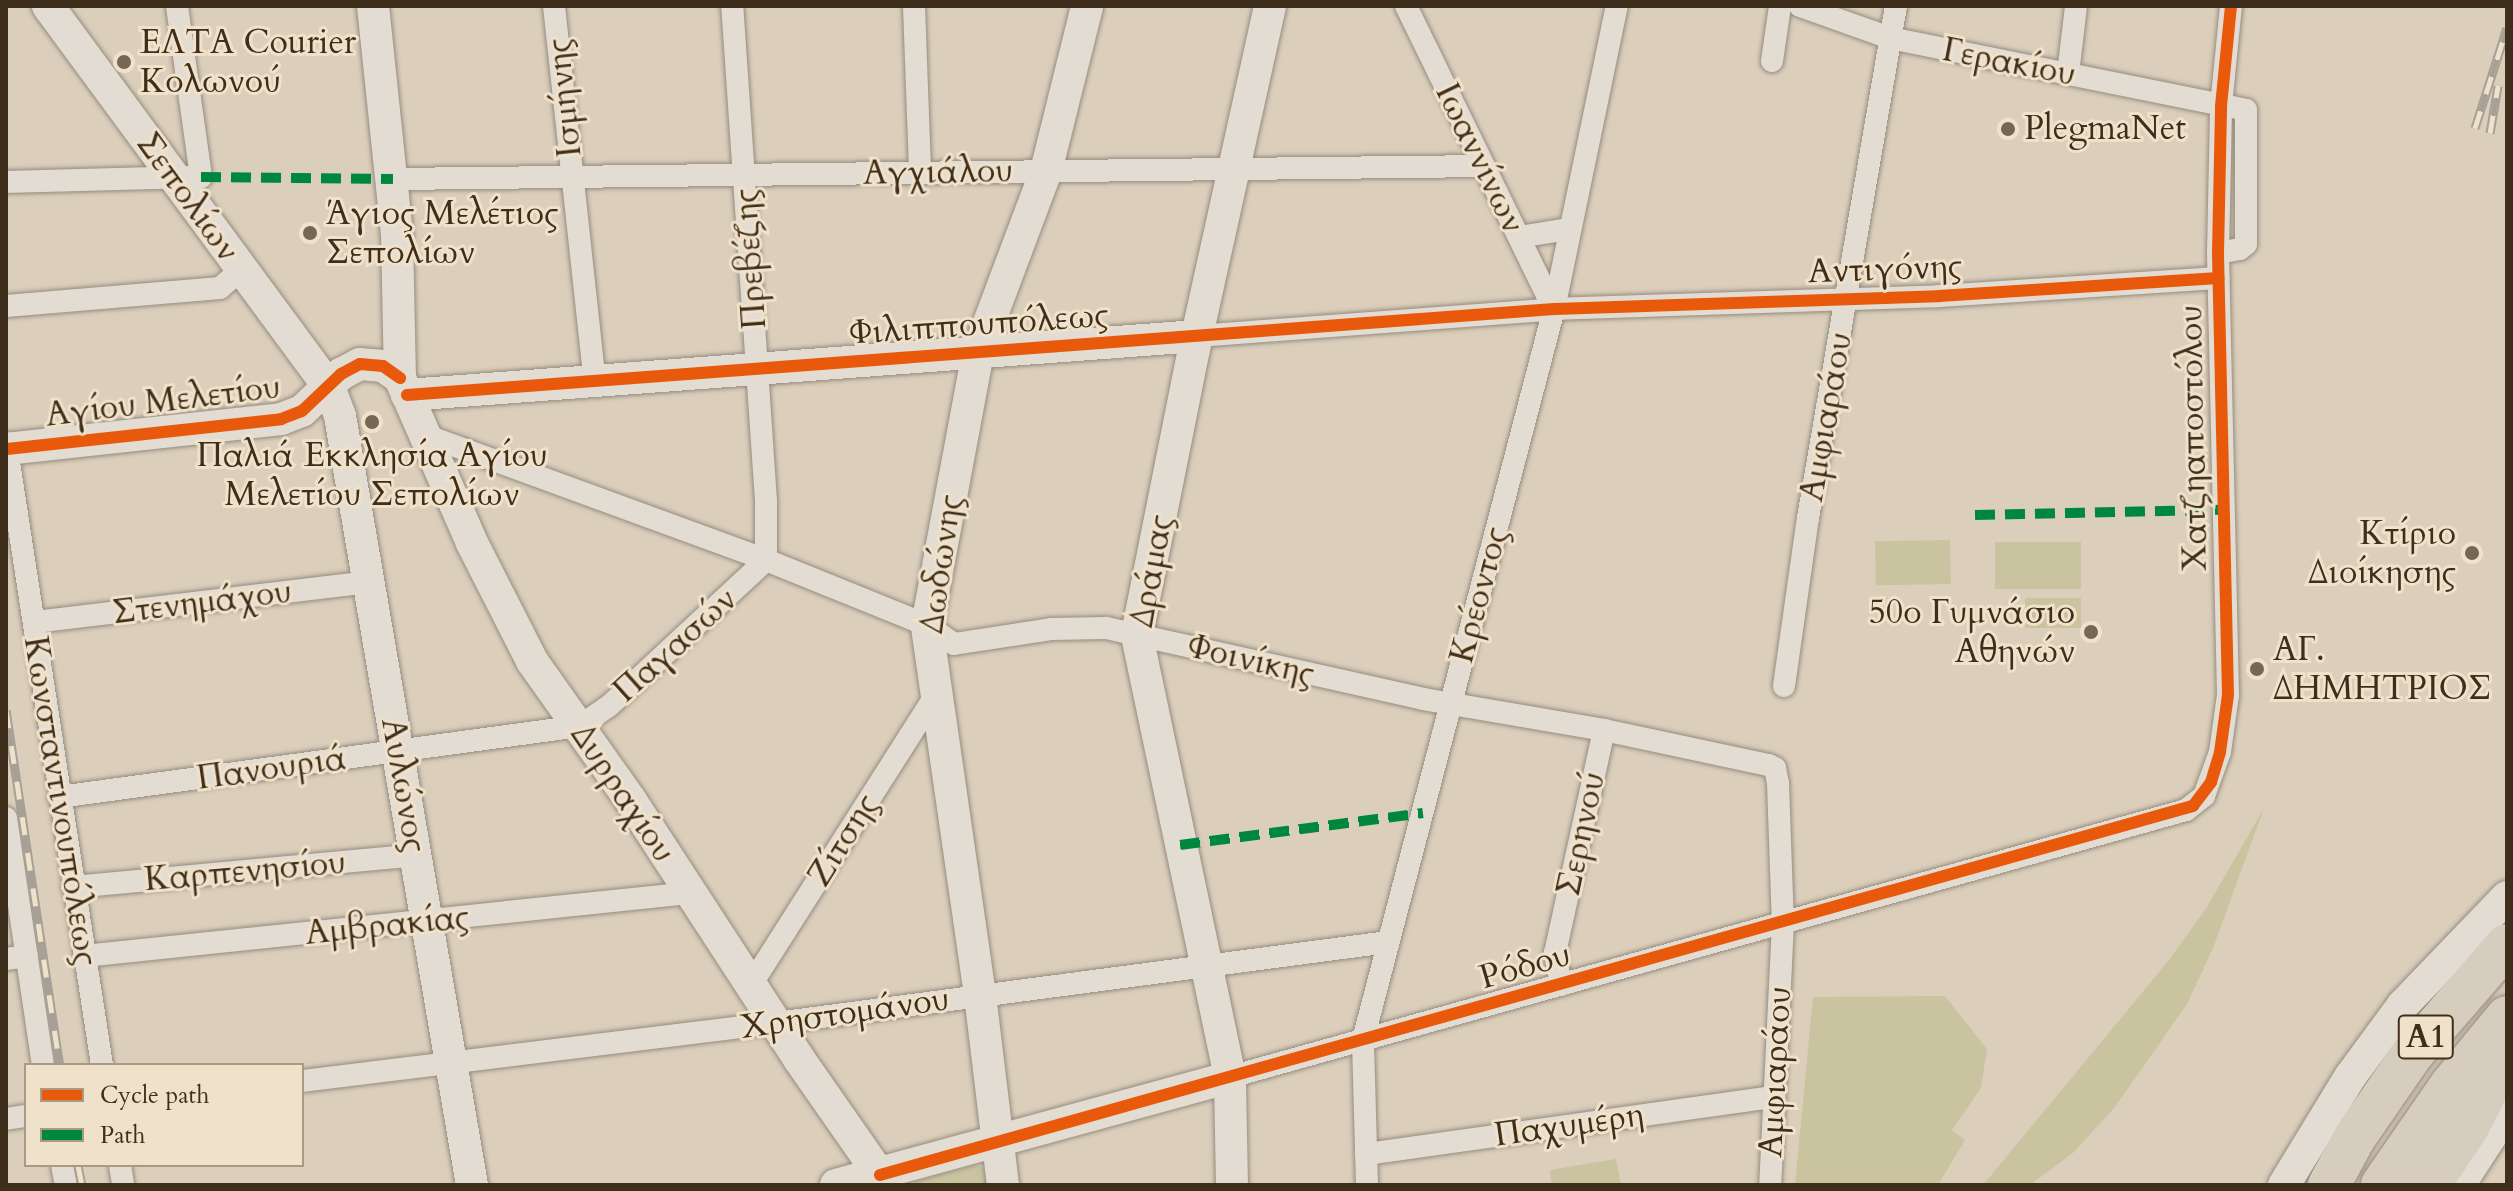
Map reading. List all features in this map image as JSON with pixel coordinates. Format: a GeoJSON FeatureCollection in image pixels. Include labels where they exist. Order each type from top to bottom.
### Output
{"type":"FeatureCollection","features":[{"type":"Feature","properties":{"kind":"highway","name":"Α1"},"geometry":{"type":"LineString","coordinates":[[2329,1185],[2355,1137],[2413,1053],[2507,945]]}},
{"type":"Feature","properties":{"kind":"highway","name":"Α1"},"geometry":{"type":"LineString","coordinates":[[2382,1185],[2441,1098],[2507,1017]]}},
{"type":"Feature","properties":{"kind":"highway"},"geometry":{"type":"LineString","coordinates":[[2429,1185],[2468,1127],[2507,1050]]}},
{"type":"Feature","properties":{"kind":"highway"},"geometry":{"type":"LineString","coordinates":[[2312,1185],[2355,1137]]}},
{"type":"Feature","properties":{"kind":"street","name":"Σεπολίων"},"geometry":{"type":"LineString","coordinates":[[48,6],[188,178],[242,269],[329,387]]}},
{"type":"Feature","properties":{"kind":"street"},"geometry":{"type":"LineString","coordinates":[[6,182],[188,178],[177,6]]}},
{"type":"Feature","properties":{"kind":"street"},"geometry":{"type":"LineString","coordinates":[[373,6],[393,179],[404,387]]}},
{"type":"Feature","properties":{"kind":"street","name":"Ισμήνης"},"geometry":{"type":"LineString","coordinates":[[554,6],[595,381]]}},
{"type":"Feature","properties":{"kind":"street","name":"Πρεβέζης"},"geometry":{"type":"LineString","coordinates":[[732,6],[766,501],[766,560]]}},
{"type":"Feature","properties":{"kind":"street"},"geometry":{"type":"LineString","coordinates":[[914,6],[920,173]]}},
{"type":"Feature","properties":{"kind":"street","name":"Δωδώνης"},"geometry":{"type":"LineString","coordinates":[[1003,1185],[980,995],[927,625],[978,352],[1046,171],[1087,6]]}},
{"type":"Feature","properties":{"kind":"street","name":"Δράμας"},"geometry":{"type":"LineString","coordinates":[[1232,1185],[1230,1077],[1137,634],[1232,169],[1270,6]]}},
{"type":"Feature","properties":{"kind":"street","name":"Ιωαννίνων"},"geometry":{"type":"LineString","coordinates":[[1406,6],[1554,309]]}},
{"type":"Feature","properties":{"kind":"street","name":"Κρέοντος"},"geometry":{"type":"LineString","coordinates":[[1367,1185],[1363,1040],[1554,309],[1617,6]]}},
{"type":"Feature","properties":{"kind":"street"},"geometry":{"type":"LineString","coordinates":[[1772,61],[1780,6]]}},
{"type":"Feature","properties":{"kind":"street","name":"Γερακίου"},"geometry":{"type":"LineString","coordinates":[[1800,6],[1890,38],[2221,106]]}},
{"type":"Feature","properties":{"kind":"street","name":"Αμφιαράου"},"geometry":{"type":"LineString","coordinates":[[1784,686],[1808,518],[1896,6]]}},
{"type":"Feature","properties":{"kind":"street"},"geometry":{"type":"LineString","coordinates":[[2068,74],[2076,6]]}},
{"type":"Feature","properties":{"kind":"street","name":"Χατζηαποστόλου"},"geometry":{"type":"LineString","coordinates":[[2186,810],[2204,796],[2211,782],[2220,752],[2228,695],[2218,253],[2221,106],[2231,6]]}},
{"type":"Feature","properties":{"kind":"street","name":"Αγχιάλου"},"geometry":{"type":"LineString","coordinates":[[393,179],[1484,166]]}},
{"type":"Feature","properties":{"kind":"street"},"geometry":{"type":"LineString","coordinates":[[1519,237],[1569,229]]}},
{"type":"Feature","properties":{"kind":"street"},"geometry":{"type":"LineString","coordinates":[[6,306],[220,288],[242,269]]}},
{"type":"Feature","properties":{"kind":"street","name":"Αντιγόνης"},"geometry":{"type":"LineString","coordinates":[[1554,309],[1939,296],[2218,278]]}},
{"type":"Feature","properties":{"kind":"street","name":"Φιλιππουπόλεως"},"geometry":{"type":"LineString","coordinates":[[404,387],[595,381],[1554,309]]}},
{"type":"Feature","properties":{"kind":"street","name":"Αγίου Μελετίου"},"geometry":{"type":"LineString","coordinates":[[6,449],[281,419],[302,411],[347,369],[360,364],[383,366],[404,387]]}},
{"type":"Feature","properties":{"kind":"street","name":"Αυλώνος"},"geometry":{"type":"LineString","coordinates":[[329,387],[347,445],[472,1185]]}},
{"type":"Feature","properties":{"kind":"street","name":"Δυρραχίου"},"geometry":{"type":"LineString","coordinates":[[404,387],[472,543],[532,661],[580,726],[884,1180]]}},
{"type":"Feature","properties":{"kind":"street","name":"Φοινίκης"},"geometry":{"type":"LineString","coordinates":[[425,435],[766,560],[927,625],[954,644],[1051,629],[1106,628],[1451,703],[1604,730],[1775,768]]}},
{"type":"Feature","properties":{"kind":"street","name":"Κωνσταντινουπόλεως"},"geometry":{"type":"LineString","coordinates":[[6,443],[102,1063]]}},
{"type":"Feature","properties":{"kind":"street","name":"Παγασών"},"geometry":{"type":"LineString","coordinates":[[580,726],[642,677],[766,560]]}},
{"type":"Feature","properties":{"kind":"street","name":"Στενημάχου"},"geometry":{"type":"LineString","coordinates":[[34,622],[369,582]]}},
{"type":"Feature","properties":{"kind":"street","name":"Ζίτσης"},"geometry":{"type":"LineString","coordinates":[[751,985],[935,696]]}},
{"type":"Feature","properties":{"kind":"street","name":"Πανουριά"},"geometry":{"type":"LineString","coordinates":[[59,797],[580,726]]}},
{"type":"Feature","properties":{"kind":"street","name":"Σερηνού"},"geometry":{"type":"LineString","coordinates":[[1561,985],[1555,953],[1604,730]]}},
{"type":"Feature","properties":{"kind":"street","name":"Αμφιαράου"},"geometry":{"type":"LineString","coordinates":[[1770,1185],[1783,923],[1775,768]]}},
{"type":"Feature","properties":{"kind":"street","name":"Ρόδου"},"geometry":{"type":"LineString","coordinates":[[836,1185],[884,1180],[998,1142],[2186,810]]}},
{"type":"Feature","properties":{"kind":"street","name":"Κωνσταντινουπόλεως"},"geometry":{"type":"LineString","coordinates":[[6,818],[16,958],[42,1063]]}},
{"type":"Feature","properties":{"kind":"street","name":"Καρπενησίου"},"geometry":{"type":"LineString","coordinates":[[73,887],[416,855]]}},
{"type":"Feature","properties":{"kind":"street","name":"Αμβρακίας"},"geometry":{"type":"LineString","coordinates":[[84,956],[689,893]]}},
{"type":"Feature","properties":{"kind":"street"},"geometry":{"type":"LineString","coordinates":[[2284,1185],[2350,1077],[2403,1005],[2507,897]]}},
{"type":"Feature","properties":{"kind":"street","name":"Χρηστομάνου"},"geometry":{"type":"LineString","coordinates":[[304,1081],[776,1023],[1206,963],[1388,942]]}},
{"type":"Feature","properties":{"kind":"street","name":"Παχυμέρη"},"geometry":{"type":"LineString","coordinates":[[1366,1154],[1773,1097]]}},
{"type":"Feature","properties":{"kind":"street"},"geometry":{"type":"LineString","coordinates":[[2459,1185],[2507,1111]]}},
{"type":"Feature","properties":{"kind":"shaded area"},"geometry":{"type":"Polygon","coordinates":[[[1950,540],[1951,584],[1876,585],[1875,541],[1950,540]]]}},
{"type":"Feature","properties":{"kind":"shaded area"},"geometry":{"type":"Polygon","coordinates":[[[1995,542],[2081,542],[2081,589],[1995,589],[1995,542]]]}},
{"type":"Feature","properties":{"kind":"shaded area"},"geometry":{"type":"Polygon","coordinates":[[[2025,598],[2081,598],[2081,628],[2025,628],[2025,598]]]}},
{"type":"Feature","properties":{"kind":"shaded area"},"geometry":{"type":"Polygon","coordinates":[[[2264,808],[2213,948],[2187,1004],[2115,1107],[2074,1152],[2030,1185],[1983,1185],[2169,960],[2207,907],[2264,808]]]}},
{"type":"Feature","properties":{"kind":"shaded area"},"geometry":{"type":"Polygon","coordinates":[[[1945,996],[1987,1049],[1981,1088],[1952,1130],[1965,1140],[1938,1185],[1795,1185],[1813,997],[1945,996]]]}},
{"type":"Feature","properties":{"kind":"shaded area"},"geometry":{"type":"Polygon","coordinates":[[[1616,1159],[1621,1185],[1552,1185],[1550,1170],[1616,1159]]]}},
{"type":"Feature","properties":{"kind":"shaded area"},"geometry":{"type":"Polygon","coordinates":[[[976,1165],[984,1168],[987,1185],[914,1185],[916,1181],[976,1165]]]}},
{"type":"Feature","properties":{"kind":"railway"},"geometry":{"type":"LineString","coordinates":[[2475,128],[2507,28]]}},
{"type":"Feature","properties":{"kind":"railway"},"geometry":{"type":"LineString","coordinates":[[2490,133],[2498,86]]}},
{"type":"Feature","properties":{"kind":"railway"},"geometry":{"type":"LineString","coordinates":[[6,710],[60,1063]]}},
{"type":"Feature","properties":{"kind":"railway"},"geometry":{"type":"LineString","coordinates":[[78,1167],[82,1185]]}},
{"type":"Feature","properties":{"kind":"marked path"},"geometry":{"type":"LineString","coordinates":[[201,177],[393,179]]}},
{"type":"Feature","properties":{"kind":"marked path"},"geometry":{"type":"LineString","coordinates":[[1975,515],[2221,510]]}},
{"type":"Feature","properties":{"kind":"marked path"},"geometry":{"type":"LineString","coordinates":[[1180,845],[1423,813]]}},
{"type":"Feature","properties":{"kind":"cycle path"},"geometry":{"type":"LineString","coordinates":[[880,1175],[2193,806],[2211,782],[2220,752],[2228,695],[2218,253],[2221,106],[2231,6]]}},
{"type":"Feature","properties":{"kind":"cycle path"},"geometry":{"type":"LineString","coordinates":[[407,395],[1554,309],[1939,296],[2218,278]]}},
{"type":"Feature","properties":{"kind":"cycle path"},"geometry":{"type":"LineString","coordinates":[[7,449],[281,419],[302,411],[341,374],[360,364],[383,366],[400,378]]}},
{"type":"Feature","properties":{"kind":"place","name":"ΕΛΤΑ Courier Κολωνού"},"geometry":{"type":"Point","coordinates":[124,62]}},
{"type":"Feature","properties":{"kind":"place","name":"PlegmaNet"},"geometry":{"type":"Point","coordinates":[2008,129]}},
{"type":"Feature","properties":{"kind":"place","name":"Άγιος Μελέτιος Σεπολίων"},"geometry":{"type":"Point","coordinates":[310,233]}},
{"type":"Feature","properties":{"kind":"place","name":"Παλιά Εκκλησία Αγίου Μελετίου Σεπολίων"},"geometry":{"type":"Point","coordinates":[372,422]}},
{"type":"Feature","properties":{"kind":"place","name":"Κτίριο Διοίκησης"},"geometry":{"type":"Point","coordinates":[2472,553]}},
{"type":"Feature","properties":{"kind":"place","name":"50ο Γυμνάσιο Αθηνών"},"geometry":{"type":"Point","coordinates":[2091,632]}},
{"type":"Feature","properties":{"kind":"place","name":"ΑΓ. ΔΗΜΗΤΡΙΟΣ"},"geometry":{"type":"Point","coordinates":[2257,669]}}]}
